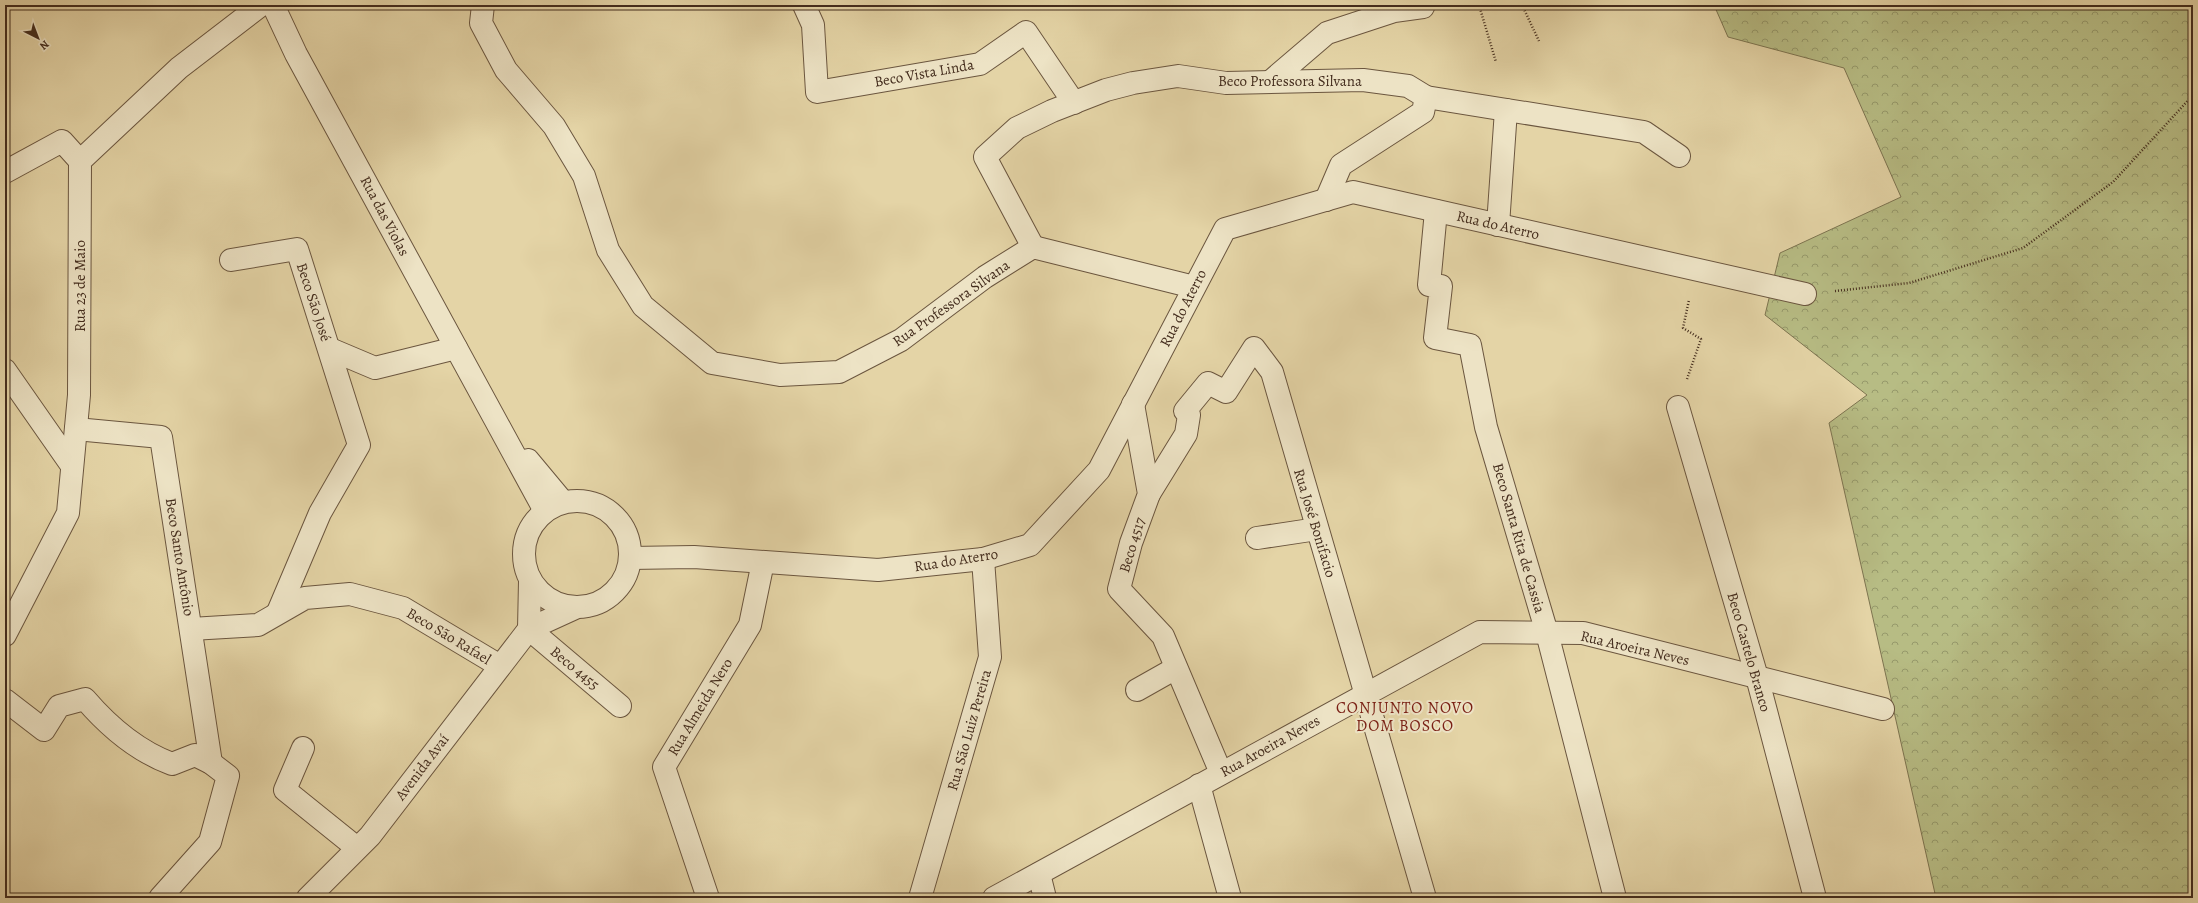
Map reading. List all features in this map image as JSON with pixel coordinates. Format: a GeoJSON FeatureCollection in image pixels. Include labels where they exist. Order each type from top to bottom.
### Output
{"type":"FeatureCollection","features":[{"type":"Feature","properties":{"kind":"street"},"geometry":{"type":"LineString","coordinates":[[5,172],[62,141],[80,161],[179,68],[261,5]]}},
{"type":"Feature","properties":{"kind":"street","name":"Rua das Violas"},"geometry":{"type":"LineString","coordinates":[[273,5],[296,54],[499,426],[554,506]]}},
{"type":"Feature","properties":{"kind":"street","name":"Rua Professora Silvana"},"geometry":{"type":"LineString","coordinates":[[483,5],[481,23],[506,70],[554,126],[584,176],[608,250],[643,306],[712,364],[780,375],[839,372],[901,340],[985,277],[1033,247]]}},
{"type":"Feature","properties":{"kind":"street","name":"Beco Vista Linda"},"geometry":{"type":"LineString","coordinates":[[804,5],[813,25],[817,92],[980,64],[1026,32],[1074,103]]}},
{"type":"Feature","properties":{"kind":"street"},"geometry":{"type":"LineString","coordinates":[[1271,81],[1327,33],[1394,8],[1423,7]]}},
{"type":"Feature","properties":{"kind":"street","name":"Beco Professora Silvana"},"geometry":{"type":"LineString","coordinates":[[1033,247],[985,157],[1017,128],[1074,103],[1106,90],[1178,76],[1226,83],[1363,80],[1408,86],[1426,97],[1644,132],[1679,156]]}},
{"type":"Feature","properties":{"kind":"street"},"geometry":{"type":"LineString","coordinates":[[1326,200],[1341,165],[1423,112],[1426,97]]}},
{"type":"Feature","properties":{"kind":"street"},"geometry":{"type":"LineString","coordinates":[[1498,225],[1506,110]]}},
{"type":"Feature","properties":{"kind":"street","name":"Rua 23 de Maio"},"geometry":{"type":"LineString","coordinates":[[5,635],[68,513],[79,395],[80,161]]}},
{"type":"Feature","properties":{"kind":"street","name":"Rua do Aterro"},"geometry":{"type":"LineString","coordinates":[[630,558],[694,557],[878,570],[983,559],[1030,545],[1099,470],[1224,229],[1353,192],[1805,294]]}},
{"type":"Feature","properties":{"kind":"street","name":"Beco Santa Rita de Cassia"},"geometry":{"type":"LineString","coordinates":[[1436,211],[1429,285],[1441,286],[1435,338],[1470,345],[1486,427],[1547,633],[1615,898]]}},
{"type":"Feature","properties":{"kind":"street"},"geometry":{"type":"LineString","coordinates":[[1033,247],[1194,287]]}},
{"type":"Feature","properties":{"kind":"street","name":"Beco São José"},"geometry":{"type":"LineString","coordinates":[[231,260],[297,249],[330,349]]}},
{"type":"Feature","properties":{"kind":"street"},"geometry":{"type":"LineString","coordinates":[[330,349],[375,368],[456,348]]}},
{"type":"Feature","properties":{"kind":"street","name":"Rua José Bonifacio"},"geometry":{"type":"LineString","coordinates":[[1149,494],[1186,434],[1189,415],[1185,411],[1208,383],[1226,392],[1254,348],[1272,372],[1425,898]]}},
{"type":"Feature","properties":{"kind":"street"},"geometry":{"type":"LineString","coordinates":[[278,612],[320,513],[359,445],[330,349]]}},
{"type":"Feature","properties":{"kind":"street"},"geometry":{"type":"LineString","coordinates":[[5,370],[72,466]]}},
{"type":"Feature","properties":{"kind":"street"},"geometry":{"type":"LineString","coordinates":[[1133,404],[1149,494]]}},
{"type":"Feature","properties":{"kind":"street","name":"Beco Castelo Branco"},"geometry":{"type":"LineString","coordinates":[[1678,407],[1757,677],[1815,898]]}},
{"type":"Feature","properties":{"kind":"street","name":"Beco Santo Antônio"},"geometry":{"type":"LineString","coordinates":[[76,429],[161,436],[211,763]]}},
{"type":"Feature","properties":{"kind":"street","name":"Beco 4517"},"geometry":{"type":"LineString","coordinates":[[1149,494],[1131,543],[1119,589],[1163,636],[1221,773]]}},
{"type":"Feature","properties":{"kind":"street"},"geometry":{"type":"LineString","coordinates":[[584,501],[603,507],[618,520],[628,538],[630,558],[626,574],[612,594],[606,599],[591,606],[575,608],[557,604],[542,595],[530,581],[523,563],[524,544],[531,525],[554,506],[584,501]]}},
{"type":"Feature","properties":{"kind":"street"},"geometry":{"type":"LineString","coordinates":[[1257,538],[1317,530]]}},
{"type":"Feature","properties":{"kind":"street","name":"Rua São Luiz Pereira"},"geometry":{"type":"LineString","coordinates":[[920,898],[990,657],[983,559]]}},
{"type":"Feature","properties":{"kind":"street","name":"Rua Almeida Nero"},"geometry":{"type":"LineString","coordinates":[[708,898],[664,767],[750,625],[763,562]]}},
{"type":"Feature","properties":{"kind":"street"},"geometry":{"type":"LineString","coordinates":[[529,629],[530,581]]}},
{"type":"Feature","properties":{"kind":"street","name":"Beco São Rafael"},"geometry":{"type":"LineString","coordinates":[[191,629],[258,625],[278,612],[305,598],[350,594],[403,608],[500,666]]}},
{"type":"Feature","properties":{"kind":"street","name":"Avenida Avaí"},"geometry":{"type":"LineString","coordinates":[[308,898],[375,830],[529,629],[575,608]]}},
{"type":"Feature","properties":{"kind":"street","name":"Beco 4455"},"geometry":{"type":"LineString","coordinates":[[529,629],[620,706]]}},
{"type":"Feature","properties":{"kind":"street","name":"Rua Aroeira Neves"},"geometry":{"type":"LineString","coordinates":[[994,898],[1365,693],[1480,632],[1583,633],[1883,709]]}},
{"type":"Feature","properties":{"kind":"street"},"geometry":{"type":"LineString","coordinates":[[1137,690],[1176,668]]}},
{"type":"Feature","properties":{"kind":"street"},"geometry":{"type":"LineString","coordinates":[[5,700],[44,730],[58,706],[85,699],[103,721],[156,758],[172,764],[195,755],[211,763],[228,776],[210,842],[160,898]]}},
{"type":"Feature","properties":{"kind":"street"},"geometry":{"type":"LineString","coordinates":[[303,748],[285,790],[357,848]]}},
{"type":"Feature","properties":{"kind":"street"},"geometry":{"type":"LineString","coordinates":[[1199,785],[1230,898]]}},
{"type":"Feature","properties":{"kind":"street"},"geometry":{"type":"LineString","coordinates":[[1039,874],[1045,898]]}},
{"type":"Feature","properties":{"kind":"path"},"geometry":{"type":"LineString","coordinates":[[1479,5],[1496,62]]}},
{"type":"Feature","properties":{"kind":"path"},"geometry":{"type":"LineString","coordinates":[[1522,5],[1539,41]]}},
{"type":"Feature","properties":{"kind":"path"},"geometry":{"type":"LineString","coordinates":[[1805,294],[1909,283],[2023,248],[2113,182],[2193,95]]}},
{"type":"Feature","properties":{"kind":"path"},"geometry":{"type":"LineString","coordinates":[[1678,407],[1701,338],[1683,328],[1696,270]]}},
{"type":"Feature","properties":{"kind":"green space"},"geometry":{"type":"Polygon","coordinates":[[[1714,5],[2193,5],[2193,898],[1936,898],[1829,423],[1867,395],[1765,315],[1780,253],[1901,197],[1844,68],[1728,37],[1714,5]]]}},
{"type":"Feature","properties":{"kind":"district","name":"CONJUNTO NOVO DOM BOSCO"},"geometry":{"type":"Point","coordinates":[1405,716]}}]}
